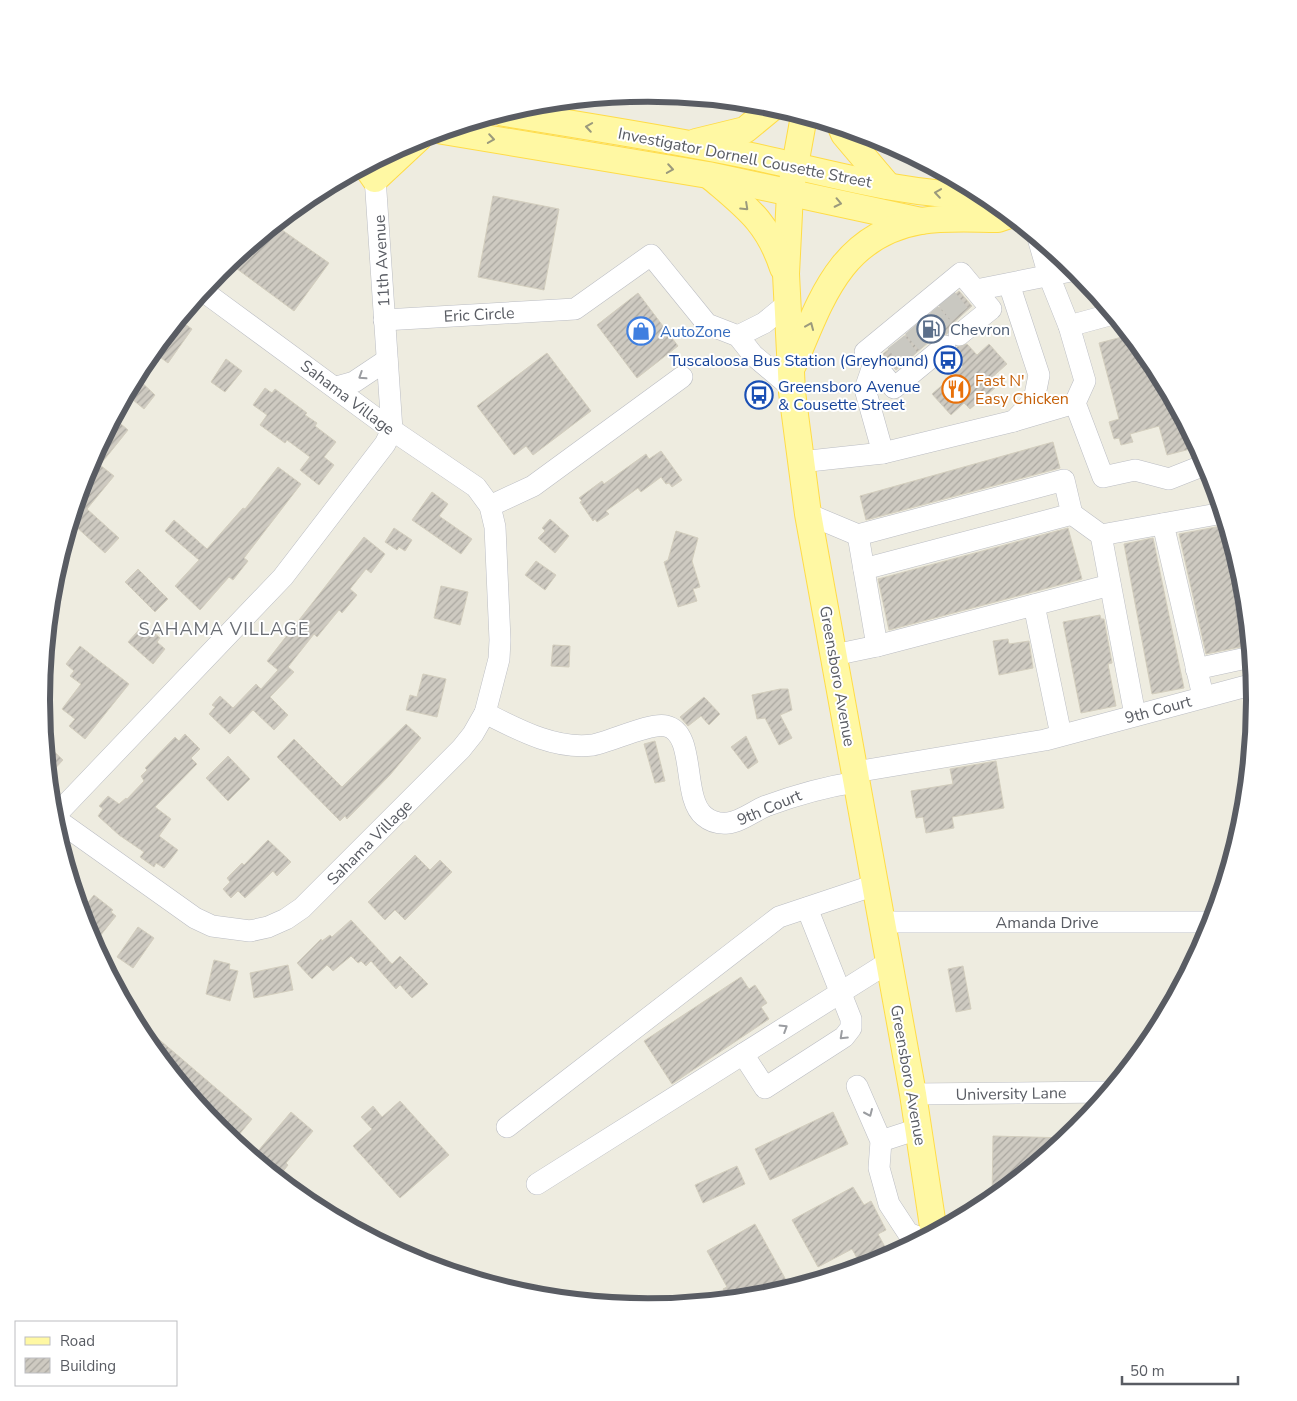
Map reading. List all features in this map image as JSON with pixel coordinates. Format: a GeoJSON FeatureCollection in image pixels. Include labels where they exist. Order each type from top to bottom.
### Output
{"type":"FeatureCollection","features":[{"type":"Feature","properties":{"kind":"main road"},"geometry":{"type":"LineString","coordinates":[[689,143],[745,130],[765,114]]}},
{"type":"Feature","properties":{"kind":"main road","name":"Investigator Dornell Cousette Street"},"geometry":{"type":"LineString","coordinates":[[522,116],[689,143],[888,186],[970,196]]}},
{"type":"Feature","properties":{"kind":"main road","name":"Greensboro Avenue"},"geometry":{"type":"LineString","coordinates":[[803,122],[790,193],[786,274],[786,306],[791,379],[800,462],[913,1094],[933,1227]]}},
{"type":"Feature","properties":{"kind":"main road","name":"Investigator Dornell Cousette Street"},"geometry":{"type":"LineString","coordinates":[[458,133],[708,175],[921,221]]}},
{"type":"Feature","properties":{"kind":"main road"},"geometry":{"type":"LineString","coordinates":[[845,136],[888,186]]}},
{"type":"Feature","properties":{"kind":"main road"},"geometry":{"type":"LineString","coordinates":[[708,175],[760,223],[775,243],[786,274]]}},
{"type":"Feature","properties":{"kind":"main road"},"geometry":{"type":"LineString","coordinates":[[791,379],[826,289],[848,259],[876,238],[921,221],[1002,218]]}},
{"type":"Feature","properties":{"kind":"street","name":"11th Avenue"},"geometry":{"type":"LineString","coordinates":[[372,170],[392,430]]}},
{"type":"Feature","properties":{"kind":"street"},"geometry":{"type":"LineString","coordinates":[[1041,250],[1049,276],[1069,326],[1085,381],[1075,403],[1103,477],[1135,470],[1169,479],[1199,467]]}},
{"type":"Feature","properties":{"kind":"street","name":"Eric Circle"},"geometry":{"type":"LineString","coordinates":[[384,320],[575,309],[651,255],[707,324],[738,336]]}},
{"type":"Feature","properties":{"kind":"street"},"geometry":{"type":"LineString","coordinates":[[976,290],[1067,272]]}},
{"type":"Feature","properties":{"kind":"street"},"geometry":{"type":"LineString","coordinates":[[961,273],[976,290],[991,309],[913,364],[894,388],[865,352],[892,338],[943,295],[961,273]]}},
{"type":"Feature","properties":{"kind":"street"},"geometry":{"type":"LineString","coordinates":[[1010,284],[1039,375],[1034,400],[1014,421]]}},
{"type":"Feature","properties":{"kind":"street","name":"Sahama Village"},"geometry":{"type":"LineString","coordinates":[[64,825],[195,918],[212,926],[231,930],[250,930],[268,927],[286,919],[316,896],[461,749],[485,713],[498,669],[500,640],[495,527],[490,506],[476,487],[392,430],[209,295]]}},
{"type":"Feature","properties":{"kind":"street"},"geometry":{"type":"LineString","coordinates":[[786,306],[764,323],[738,336],[752,355],[791,379]]}},
{"type":"Feature","properties":{"kind":"street"},"geometry":{"type":"LineString","coordinates":[[1069,326],[1106,316]]}},
{"type":"Feature","properties":{"kind":"street"},"geometry":{"type":"LineString","coordinates":[[336,387],[354,382],[386,360]]}},
{"type":"Feature","properties":{"kind":"street"},"geometry":{"type":"LineString","coordinates":[[874,363],[865,388],[883,453]]}},
{"type":"Feature","properties":{"kind":"street"},"geometry":{"type":"LineString","coordinates":[[490,506],[533,486],[682,378]]}},
{"type":"Feature","properties":{"kind":"street"},"geometry":{"type":"LineString","coordinates":[[800,462],[883,453],[1014,421],[1075,403]]}},
{"type":"Feature","properties":{"kind":"street","name":"Sahama Village"},"geometry":{"type":"LineString","coordinates":[[61,809],[283,577],[385,444],[392,430]]}},
{"type":"Feature","properties":{"kind":"street"},"geometry":{"type":"LineString","coordinates":[[808,514],[858,535],[1064,480],[1072,514],[1101,535],[1135,715]]}},
{"type":"Feature","properties":{"kind":"street"},"geometry":{"type":"LineString","coordinates":[[864,569],[1072,514]]}},
{"type":"Feature","properties":{"kind":"street"},"geometry":{"type":"LineString","coordinates":[[1101,535],[1217,514]]}},
{"type":"Feature","properties":{"kind":"street"},"geometry":{"type":"LineString","coordinates":[[1163,524],[1203,696]]}},
{"type":"Feature","properties":{"kind":"street"},"geometry":{"type":"LineString","coordinates":[[858,535],[877,646]]}},
{"type":"Feature","properties":{"kind":"street"},"geometry":{"type":"LineString","coordinates":[[834,655],[877,646],[1110,585]]}},
{"type":"Feature","properties":{"kind":"street"},"geometry":{"type":"LineString","coordinates":[[1034,605],[1061,735]]}},
{"type":"Feature","properties":{"kind":"street"},"geometry":{"type":"LineString","coordinates":[[1196,669],[1246,658]]}},
{"type":"Feature","properties":{"kind":"street","name":"9th Court"},"geometry":{"type":"LineString","coordinates":[[485,713],[537,737],[574,745],[592,745],[654,726],[666,726],[676,732],[684,746],[694,798],[701,814],[712,823],[730,823],[799,793],[856,777],[1061,735],[1247,686]]}},
{"type":"Feature","properties":{"kind":"street"},"geometry":{"type":"LineString","coordinates":[[507,1128],[779,917],[875,885]]}},
{"type":"Feature","properties":{"kind":"street"},"geometry":{"type":"LineString","coordinates":[[743,1054],[765,1088],[844,1038],[851,1028],[851,1019],[839,993],[807,908]]}},
{"type":"Feature","properties":{"kind":"street","name":"Amanda Drive"},"geometry":{"type":"LineString","coordinates":[[881,922],[1204,922]]}},
{"type":"Feature","properties":{"kind":"street"},"geometry":{"type":"LineString","coordinates":[[537,1184],[889,962]]}},
{"type":"Feature","properties":{"kind":"street"},"geometry":{"type":"LineString","coordinates":[[857,1086],[881,1140],[879,1168],[889,1204],[908,1233],[915,1236]]}},
{"type":"Feature","properties":{"kind":"street","name":"University Lane"},"geometry":{"type":"LineString","coordinates":[[913,1094],[1100,1092]]}},
{"type":"Feature","properties":{"kind":"street"},"geometry":{"type":"LineString","coordinates":[[881,1140],[918,1129]]}},
{"type":"Feature","properties":{"kind":"building"},"geometry":{"type":"Polygon","coordinates":[[[493,196],[559,209],[544,290],[478,277],[493,196]]]}},
{"type":"Feature","properties":{"kind":"building"},"geometry":{"type":"Polygon","coordinates":[[[281,229],[329,263],[294,311],[235,268],[281,229]]]}},
{"type":"Feature","properties":{"kind":"building"},"geometry":{"type":"Polygon","coordinates":[[[959,291],[972,306],[951,325],[947,334],[936,336],[896,370],[883,354],[959,291]]]}},
{"type":"Feature","properties":{"kind":"building"},"geometry":{"type":"Polygon","coordinates":[[[638,293],[678,346],[637,378],[597,325],[638,293]]]}},
{"type":"Feature","properties":{"kind":"building"},"geometry":{"type":"Polygon","coordinates":[[[184,324],[192,329],[168,363],[159,357],[184,324]]]}},
{"type":"Feature","properties":{"kind":"building"},"geometry":{"type":"Polygon","coordinates":[[[1123,337],[1167,401],[1191,449],[1167,455],[1159,426],[1130,434],[1133,442],[1121,445],[1119,438],[1114,439],[1109,422],[1119,419],[1099,343],[1123,337]]]}},
{"type":"Feature","properties":{"kind":"building"},"geometry":{"type":"Polygon","coordinates":[[[967,344],[977,355],[989,344],[1007,364],[988,381],[995,388],[970,409],[964,403],[951,415],[932,394],[963,367],[953,355],[957,347],[967,344]]]}},
{"type":"Feature","properties":{"kind":"building"},"geometry":{"type":"Polygon","coordinates":[[[547,353],[591,411],[533,455],[526,446],[514,455],[477,406],[547,353]]]}},
{"type":"Feature","properties":{"kind":"building"},"geometry":{"type":"Polygon","coordinates":[[[226,359],[242,371],[225,392],[211,382],[226,359]]]}},
{"type":"Feature","properties":{"kind":"building"},"geometry":{"type":"Polygon","coordinates":[[[142,382],[155,395],[144,409],[131,399],[142,382]]]}},
{"type":"Feature","properties":{"kind":"building"},"geometry":{"type":"Polygon","coordinates":[[[265,388],[272,393],[275,389],[307,413],[305,415],[317,423],[315,426],[336,442],[324,457],[334,465],[319,485],[300,470],[310,457],[287,440],[285,443],[260,425],[267,415],[253,405],[265,388]]]}},
{"type":"Feature","properties":{"kind":"building"},"geometry":{"type":"Polygon","coordinates":[[[119,422],[128,430],[100,465],[114,476],[87,509],[119,538],[105,553],[76,527],[96,471],[119,422]]]}},
{"type":"Feature","properties":{"kind":"building"},"geometry":{"type":"Polygon","coordinates":[[[1053,442],[1060,468],[866,520],[860,496],[1053,442]]]}},
{"type":"Feature","properties":{"kind":"building"},"geometry":{"type":"Polygon","coordinates":[[[661,451],[682,480],[672,487],[669,483],[666,484],[661,477],[641,492],[638,488],[606,511],[609,514],[597,522],[595,519],[593,521],[579,498],[602,481],[604,484],[646,454],[649,459],[661,451]]]}},
{"type":"Feature","properties":{"kind":"building"},"geometry":{"type":"Polygon","coordinates":[[[278,467],[301,484],[244,558],[248,561],[233,580],[229,577],[200,610],[175,586],[199,560],[165,531],[174,520],[207,549],[243,508],[245,509],[278,467]]]}},
{"type":"Feature","properties":{"kind":"building"},"geometry":{"type":"Polygon","coordinates":[[[432,492],[448,504],[439,516],[472,539],[461,554],[412,520],[432,492]]]}},
{"type":"Feature","properties":{"kind":"building"},"geometry":{"type":"Polygon","coordinates":[[[550,519],[569,536],[555,553],[538,538],[545,531],[542,528],[550,519]]]}},
{"type":"Feature","properties":{"kind":"building"},"geometry":{"type":"Polygon","coordinates":[[[1221,526],[1235,584],[1244,646],[1206,654],[1179,534],[1221,526]]]}},
{"type":"Feature","properties":{"kind":"building"},"geometry":{"type":"Polygon","coordinates":[[[394,528],[412,540],[405,551],[399,547],[397,550],[385,542],[394,528]]]}},
{"type":"Feature","properties":{"kind":"building"},"geometry":{"type":"Polygon","coordinates":[[[1068,528],[1082,579],[889,630],[878,579],[1068,528]]]}},
{"type":"Feature","properties":{"kind":"building"},"geometry":{"type":"Polygon","coordinates":[[[676,531],[698,538],[692,561],[700,587],[693,589],[697,601],[678,607],[664,562],[668,560],[676,531]]]}},
{"type":"Feature","properties":{"kind":"building"},"geometry":{"type":"Polygon","coordinates":[[[364,537],[385,554],[371,573],[366,569],[350,589],[357,595],[342,613],[339,610],[317,637],[314,634],[288,667],[294,672],[270,697],[288,715],[274,730],[253,710],[230,734],[209,714],[215,707],[212,705],[220,696],[233,708],[256,684],[261,689],[278,670],[267,661],[364,537]]]}},
{"type":"Feature","properties":{"kind":"building"},"geometry":{"type":"Polygon","coordinates":[[[1153,538],[1184,688],[1152,694],[1124,544],[1153,538]]]}},
{"type":"Feature","properties":{"kind":"building"},"geometry":{"type":"Polygon","coordinates":[[[536,561],[556,575],[545,590],[525,575],[536,561]]]}},
{"type":"Feature","properties":{"kind":"building"},"geometry":{"type":"Polygon","coordinates":[[[138,569],[168,599],[155,612],[125,582],[138,569]]]}},
{"type":"Feature","properties":{"kind":"building"},"geometry":{"type":"Polygon","coordinates":[[[441,586],[468,592],[460,625],[434,618],[441,586]]]}},
{"type":"Feature","properties":{"kind":"building"},"geometry":{"type":"Polygon","coordinates":[[[1100,615],[1101,619],[1104,619],[1112,663],[1108,664],[1116,706],[1081,713],[1063,622],[1100,615]]]}},
{"type":"Feature","properties":{"kind":"building"},"geometry":{"type":"Polygon","coordinates":[[[144,624],[160,638],[157,642],[165,649],[153,664],[128,642],[144,624]]]}},
{"type":"Feature","properties":{"kind":"building"},"geometry":{"type":"Polygon","coordinates":[[[1008,639],[1009,644],[1029,641],[1033,668],[999,675],[993,641],[1008,639]]]}},
{"type":"Feature","properties":{"kind":"building"},"geometry":{"type":"Polygon","coordinates":[[[553,645],[570,646],[569,667],[551,666],[553,645]]]}},
{"type":"Feature","properties":{"kind":"building"},"geometry":{"type":"Polygon","coordinates":[[[80,646],[129,684],[85,739],[69,726],[75,719],[62,709],[81,684],[70,676],[74,671],[66,664],[80,646]]]}},
{"type":"Feature","properties":{"kind":"building"},"geometry":{"type":"Polygon","coordinates":[[[423,674],[446,679],[437,717],[406,710],[410,695],[417,697],[423,674]]]}},
{"type":"Feature","properties":{"kind":"building"},"geometry":{"type":"Polygon","coordinates":[[[788,689],[792,710],[780,715],[792,738],[779,745],[765,718],[757,719],[752,695],[788,689]]]}},
{"type":"Feature","properties":{"kind":"building"},"geometry":{"type":"Polygon","coordinates":[[[704,697],[720,714],[709,725],[701,716],[688,726],[680,717],[704,697]]]}},
{"type":"Feature","properties":{"kind":"building"},"geometry":{"type":"Polygon","coordinates":[[[406,724],[421,738],[390,775],[347,819],[345,816],[340,821],[277,757],[294,739],[342,787],[406,724]]]}},
{"type":"Feature","properties":{"kind":"building"},"geometry":{"type":"Polygon","coordinates":[[[185,734],[200,749],[191,758],[197,764],[155,807],[171,819],[159,836],[178,850],[164,868],[156,863],[154,867],[140,857],[144,852],[119,835],[98,816],[103,809],[99,806],[108,796],[119,804],[127,799],[144,781],[141,776],[147,770],[145,768],[175,737],[179,741],[185,734]]]}},
{"type":"Feature","properties":{"kind":"building"},"geometry":{"type":"Polygon","coordinates":[[[746,736],[758,762],[748,769],[731,747],[746,736]]]}},
{"type":"Feature","properties":{"kind":"building"},"geometry":{"type":"Polygon","coordinates":[[[655,741],[665,781],[655,783],[644,744],[655,741]]]}},
{"type":"Feature","properties":{"kind":"building"},"geometry":{"type":"Polygon","coordinates":[[[52,750],[63,760],[54,770],[52,750]]]}},
{"type":"Feature","properties":{"kind":"building"},"geometry":{"type":"Polygon","coordinates":[[[228,756],[250,779],[228,801],[206,778],[228,756]]]}},
{"type":"Feature","properties":{"kind":"building"},"geometry":{"type":"Polygon","coordinates":[[[996,761],[1004,808],[952,817],[954,828],[926,833],[923,817],[916,818],[911,791],[953,784],[950,769],[996,761]]]}},
{"type":"Feature","properties":{"kind":"building"},"geometry":{"type":"Polygon","coordinates":[[[268,840],[291,862],[277,876],[273,871],[245,898],[238,891],[231,898],[223,889],[230,882],[227,878],[242,863],[244,865],[268,840]]]}},
{"type":"Feature","properties":{"kind":"building"},"geometry":{"type":"Polygon","coordinates":[[[415,855],[430,870],[440,860],[452,872],[405,920],[395,910],[385,920],[368,902],[415,855]]]}},
{"type":"Feature","properties":{"kind":"building"},"geometry":{"type":"Polygon","coordinates":[[[94,895],[113,910],[111,912],[116,916],[99,937],[96,930],[86,904],[94,895]]]}},
{"type":"Feature","properties":{"kind":"building"},"geometry":{"type":"Polygon","coordinates":[[[351,920],[392,964],[400,956],[428,984],[412,998],[400,985],[396,989],[371,961],[366,966],[361,961],[358,963],[351,956],[333,971],[327,965],[312,979],[297,963],[321,939],[322,941],[330,935],[332,937],[351,920]]]}},
{"type":"Feature","properties":{"kind":"building"},"geometry":{"type":"Polygon","coordinates":[[[138,927],[154,938],[133,968],[117,957],[138,927]]]}},
{"type":"Feature","properties":{"kind":"building"},"geometry":{"type":"Polygon","coordinates":[[[214,960],[230,964],[229,969],[238,971],[230,1001],[206,994],[214,960]]]}},
{"type":"Feature","properties":{"kind":"building"},"geometry":{"type":"Polygon","coordinates":[[[288,965],[293,990],[254,998],[250,973],[288,965]]]}},
{"type":"Feature","properties":{"kind":"building"},"geometry":{"type":"Polygon","coordinates":[[[963,966],[971,1009],[956,1012],[948,969],[963,966]]]}},
{"type":"Feature","properties":{"kind":"building"},"geometry":{"type":"Polygon","coordinates":[[[741,977],[749,989],[755,985],[767,1003],[761,1007],[769,1019],[672,1084],[644,1041],[741,977]]]}},
{"type":"Feature","properties":{"kind":"building"},"geometry":{"type":"Polygon","coordinates":[[[150,1032],[252,1119],[238,1136],[199,1095],[150,1032]]]}},
{"type":"Feature","properties":{"kind":"building"},"geometry":{"type":"Polygon","coordinates":[[[400,1101],[449,1155],[400,1198],[353,1146],[372,1129],[361,1117],[373,1106],[382,1117],[400,1101]]]}},
{"type":"Feature","properties":{"kind":"building"},"geometry":{"type":"Polygon","coordinates":[[[291,1112],[313,1131],[286,1163],[288,1165],[282,1173],[257,1152],[291,1112]]]}},
{"type":"Feature","properties":{"kind":"building"},"geometry":{"type":"Polygon","coordinates":[[[833,1112],[848,1144],[770,1180],[755,1149],[833,1112]]]}},
{"type":"Feature","properties":{"kind":"building"},"geometry":{"type":"Polygon","coordinates":[[[993,1136],[1057,1138],[1013,1175],[992,1190],[993,1136]]]}},
{"type":"Feature","properties":{"kind":"building"},"geometry":{"type":"Polygon","coordinates":[[[737,1166],[745,1184],[703,1203],[695,1185],[737,1166]]]}},
{"type":"Feature","properties":{"kind":"building"},"geometry":{"type":"Polygon","coordinates":[[[853,1187],[864,1205],[871,1201],[886,1230],[878,1234],[886,1249],[858,1260],[852,1249],[818,1267],[792,1220],[853,1187]]]}},
{"type":"Feature","properties":{"kind":"building"},"geometry":{"type":"Polygon","coordinates":[[[755,1224],[787,1282],[726,1294],[723,1289],[727,1287],[707,1251],[755,1224]]]}},
{"type":"Feature","properties":{"kind":"tunnel"},"geometry":{"type":"LineString","coordinates":[[946,298],[961,316]]}},
{"type":"Feature","properties":{"kind":"tunnel"},"geometry":{"type":"LineString","coordinates":[[930,313],[953,340]]}},
{"type":"Feature","properties":{"kind":"tunnel"},"geometry":{"type":"LineString","coordinates":[[913,327],[927,343]]}},
{"type":"Feature","properties":{"kind":"tunnel"},"geometry":{"type":"LineString","coordinates":[[896,342],[909,359]]}},
{"type":"Feature","properties":{"kind":"place","name":"Chevron"},"geometry":{"type":"Point","coordinates":[931,329]}},
{"type":"Feature","properties":{"kind":"place","name":"AutoZone"},"geometry":{"type":"Point","coordinates":[641,331]}},
{"type":"Feature","properties":{"kind":"place","name":"Tuscaloosa Bus Station (Greyhound)"},"geometry":{"type":"Point","coordinates":[948,360]}},
{"type":"Feature","properties":{"kind":"place","name":"Fast N' Easy Chicken"},"geometry":{"type":"Point","coordinates":[956,389]}},
{"type":"Feature","properties":{"kind":"place","name":"Greensboro Avenue & Cousette Street"},"geometry":{"type":"Point","coordinates":[759,395]}},
{"type":"Feature","properties":{"kind":"district","name":"SAHAMA VILLAGE"},"geometry":{"type":"Point","coordinates":[224,629]}}]}
